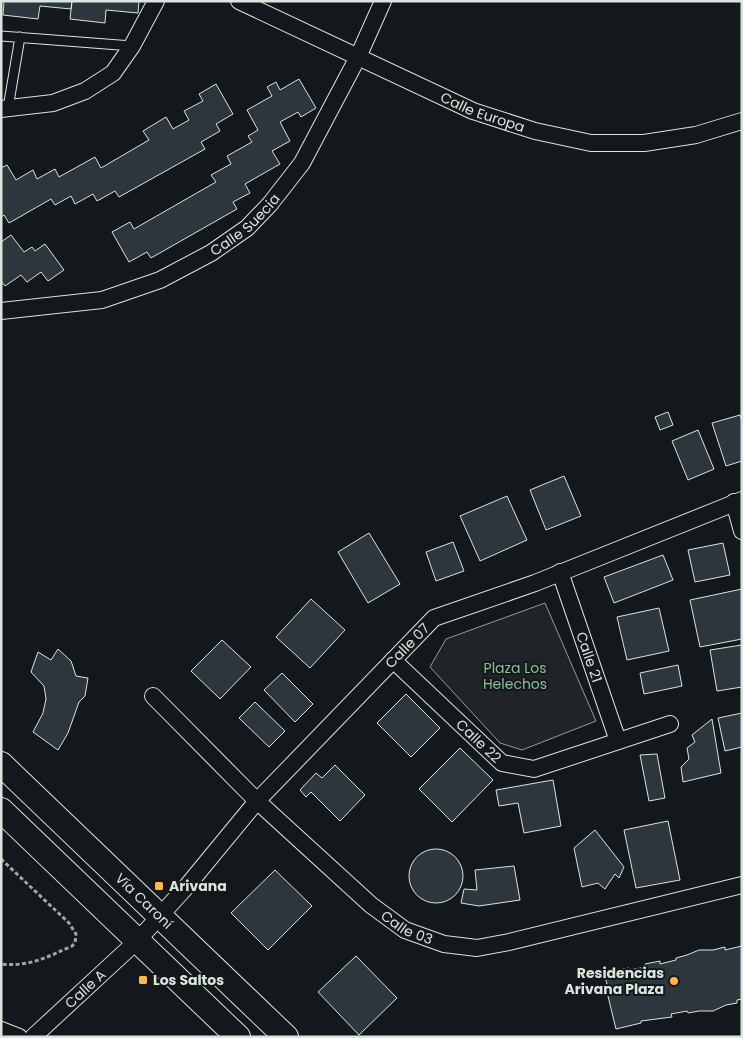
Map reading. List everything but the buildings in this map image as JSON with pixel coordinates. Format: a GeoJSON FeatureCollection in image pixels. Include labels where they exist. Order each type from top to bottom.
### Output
{"type":"FeatureCollection","features":[{"type":"Feature","properties":{"kind":"main road","name":"Vía Caroní"},"geometry":{"type":"LineString","coordinates":[[1,764],[286,1037]]}},
{"type":"Feature","properties":{"kind":"main road"},"geometry":{"type":"LineString","coordinates":[[1,810],[238,1037]]}},
{"type":"Feature","properties":{"kind":"street"},"geometry":{"type":"LineString","coordinates":[[5,108],[53,103],[85,91],[113,74],[132,46],[156,1]]}},
{"type":"Feature","properties":{"kind":"street","name":"Calle Europa"},"geometry":{"type":"LineString","coordinates":[[239,1],[473,111],[535,131],[592,143],[644,143],[696,135],[742,120]]}},
{"type":"Feature","properties":{"kind":"street","name":"Calle Suecia"},"geometry":{"type":"LineString","coordinates":[[1,311],[102,300],[160,280],[210,253],[247,228],[270,204],[302,163],[358,57],[383,1]]}},
{"type":"Feature","properties":{"kind":"street"},"geometry":{"type":"LineString","coordinates":[[738,501],[742,531]]}},
{"type":"Feature","properties":{"kind":"street","name":"Calle 07"},"geometry":{"type":"LineString","coordinates":[[160,915],[187,886],[256,801],[434,618],[560,572],[738,501]]}},
{"type":"Feature","properties":{"kind":"street","name":"Calle 21"},"geometry":{"type":"LineString","coordinates":[[560,572],[618,741]]}},
{"type":"Feature","properties":{"kind":"street","name":"Calle 22"},"geometry":{"type":"LineString","coordinates":[[393,660],[502,763],[534,769],[670,724]]}},
{"type":"Feature","properties":{"kind":"street","name":"Calle 03"},"geometry":{"type":"LineString","coordinates":[[153,696],[256,801],[371,905],[405,930],[444,944],[477,948],[509,942],[742,885]]}},
{"type":"Feature","properties":{"kind":"street","name":"Calle A"},"geometry":{"type":"LineString","coordinates":[[33,1037],[138,940],[160,915]]}},
{"type":"Feature","properties":{"kind":"street"},"geometry":{"type":"LineString","coordinates":[[1,1030],[19,1037]]}},
{"type":"Feature","properties":{"kind":"lane"},"geometry":{"type":"LineString","coordinates":[[1,36],[132,46]]}},
{"type":"Feature","properties":{"kind":"lane"},"geometry":{"type":"LineString","coordinates":[[5,108],[20,37]]}},
{"type":"Feature","properties":{"kind":"path"},"geometry":{"type":"LineString","coordinates":[[1,859],[69,923],[76,934],[75,943],[72,946],[34,962],[11,965],[1,964]]}},
{"type":"Feature","properties":{"kind":"green space","name":"Plaza Los Helechos"},"geometry":{"type":"Polygon","coordinates":[[[545,603],[596,721],[522,750],[500,743],[430,667],[446,639],[545,603]]]}},
{"type":"Feature","properties":{"kind":"place","name":"Arivana"},"geometry":{"type":"Point","coordinates":[159,886]}},
{"type":"Feature","properties":{"kind":"place","name":"Los Saltos"},"geometry":{"type":"Point","coordinates":[143,980]}},
{"type":"Feature","properties":{"kind":"place","name":"Residencias Arivana Plaza"},"geometry":{"type":"Point","coordinates":[674,981]}}]}
